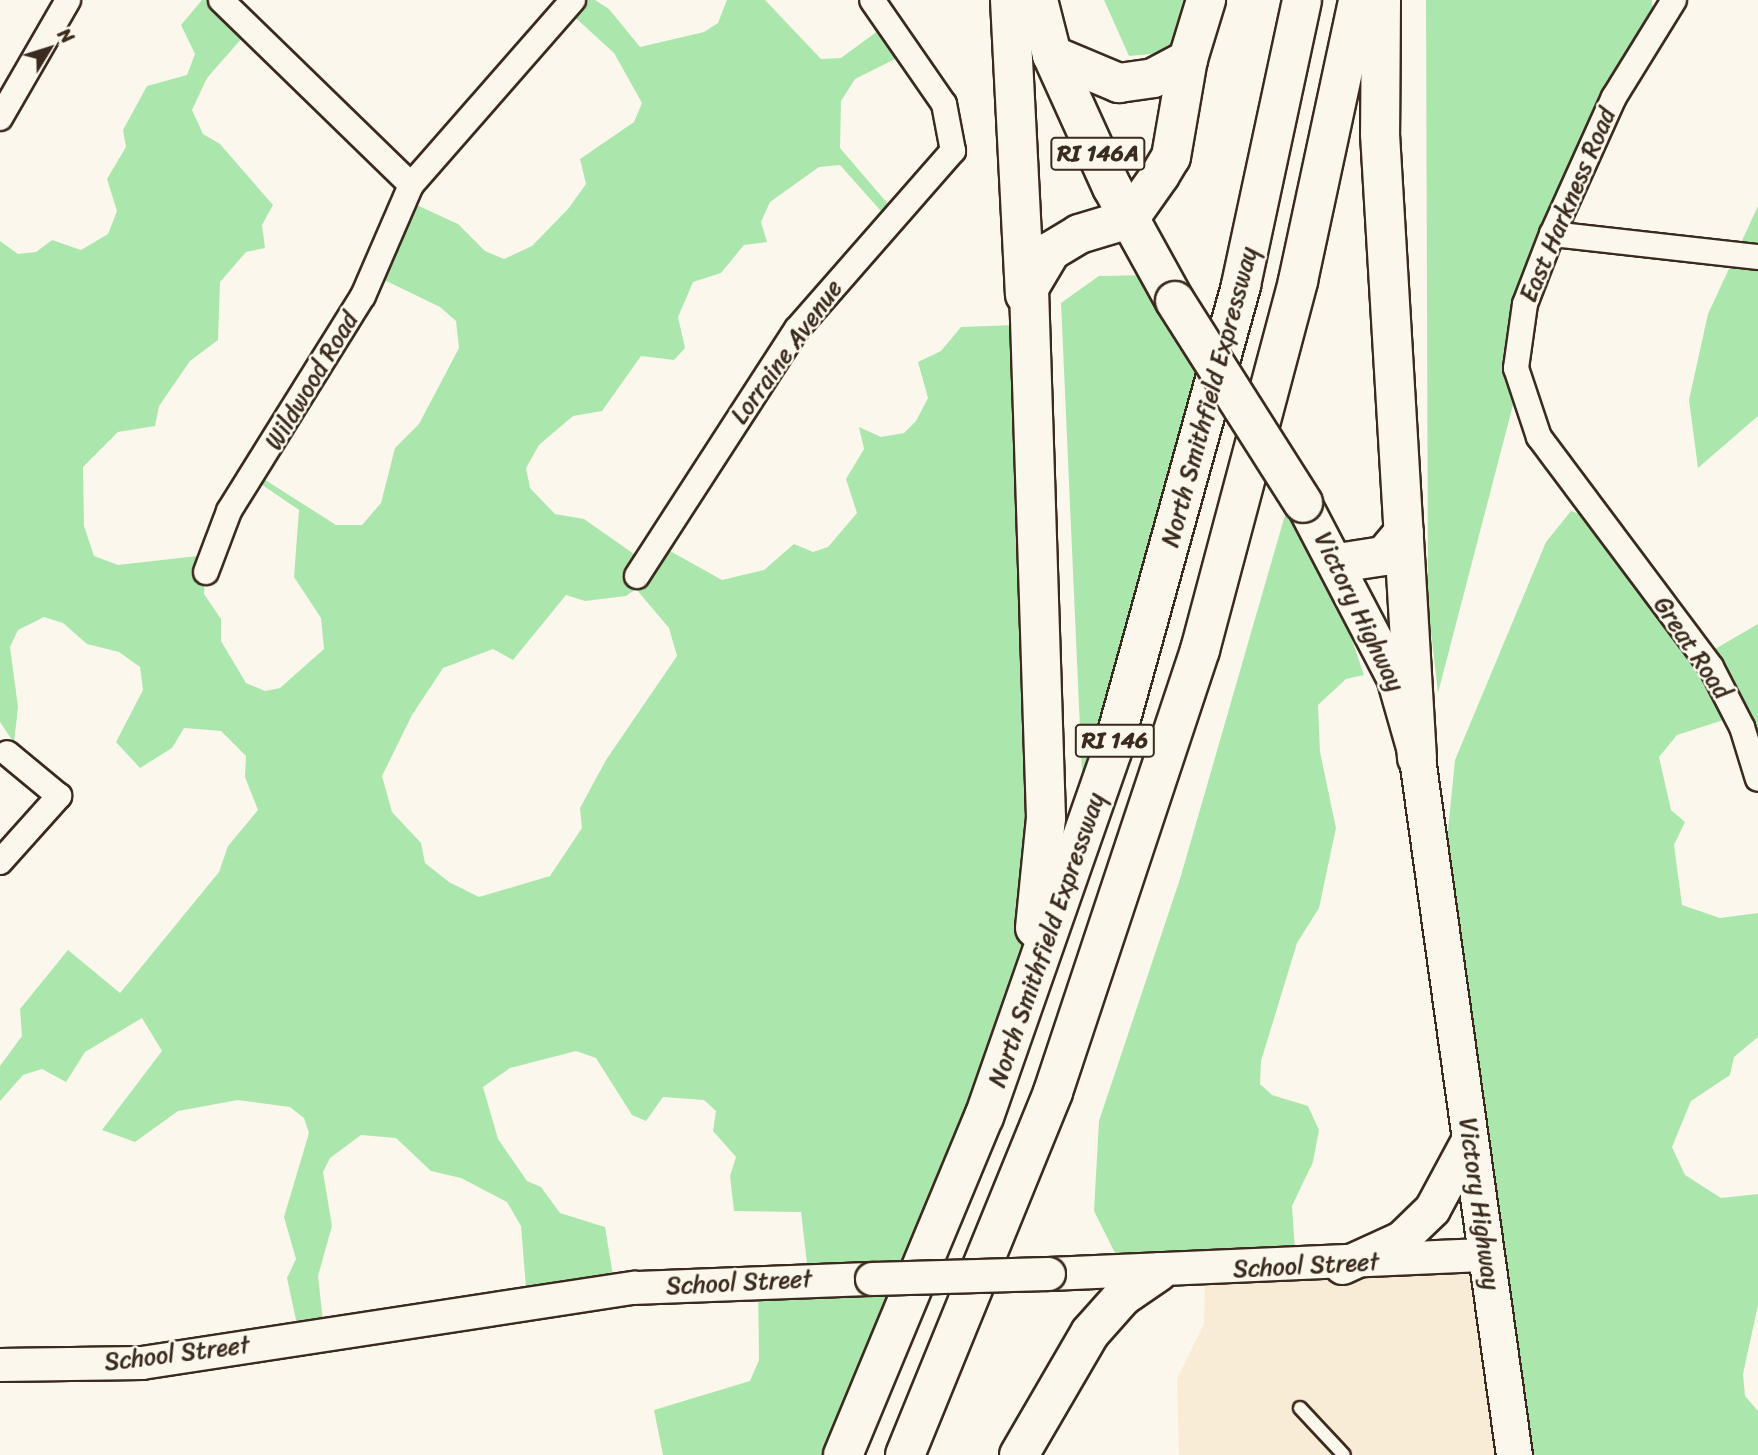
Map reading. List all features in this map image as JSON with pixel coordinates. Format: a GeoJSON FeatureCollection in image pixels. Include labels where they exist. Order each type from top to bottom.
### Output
{"type":"FeatureCollection","features":[{"type":"Feature","properties":{"kind":"main road"},"geometry":{"type":"LineString","coordinates":[[1002,1069],[1032,951],[1046,818],[1010,0]]}},
{"type":"Feature","properties":{"kind":"main road","name":"Victory Highway"},"geometry":{"type":"LineString","coordinates":[[1038,0],[1052,55],[1129,219],[1175,301],[1338,563],[1394,677],[1417,758],[1465,1065],[1466,1144],[1514,1455]]}},
{"type":"Feature","properties":{"kind":"main road"},"geometry":{"type":"LineString","coordinates":[[1026,318],[1034,273],[1051,251],[1079,234],[1129,219],[1171,157],[1188,60],[1206,0]]}},
{"type":"Feature","properties":{"kind":"main road","name":"North Smithfield Expressway"},"geometry":{"type":"LineString","coordinates":[[843,1455],[1002,1069],[1082,845],[1173,541],[1241,285],[1302,0]]}},
{"type":"Feature","properties":{"kind":"main road","name":"RI 146"},"geometry":{"type":"LineString","coordinates":[[905,1455],[1053,1092],[1196,663],[1298,281],[1357,0]]}},
{"type":"Feature","properties":{"kind":"main road"},"geometry":{"type":"LineString","coordinates":[[1381,0],[1380,134],[1417,758]]}},
{"type":"Feature","properties":{"kind":"main road"},"geometry":{"type":"LineString","coordinates":[[1052,55],[1119,83],[1153,78],[1188,60]]}},
{"type":"Feature","properties":{"kind":"main road"},"geometry":{"type":"LineString","coordinates":[[1338,563],[1384,556],[1404,532]]}},
{"type":"Feature","properties":{"kind":"main road"},"geometry":{"type":"LineString","coordinates":[[1342,1266],[1401,1239],[1432,1209],[1466,1144]]}},
{"type":"Feature","properties":{"kind":"main road"},"geometry":{"type":"LineString","coordinates":[[1019,1455],[1090,1333],[1123,1296],[1158,1272]]}},
{"type":"Feature","properties":{"kind":"street"},"geometry":{"type":"LineString","coordinates":[[0,118],[68,0]]}},
{"type":"Feature","properties":{"kind":"street"},"geometry":{"type":"LineString","coordinates":[[221,0],[411,185]]}},
{"type":"Feature","properties":{"kind":"street","name":"Wildwood Road"},"geometry":{"type":"LineString","coordinates":[[206,572],[229,511],[363,296],[411,185],[573,0]]}},
{"type":"Feature","properties":{"kind":"street","name":"Lorraine Avenue"},"geometry":{"type":"LineString","coordinates":[[637,576],[797,329],[902,204],[944,167],[954,142],[944,104],[872,0]]}},
{"type":"Feature","properties":{"kind":"street","name":"East Harkness Road"},"geometry":{"type":"LineString","coordinates":[[1603,529],[1539,437],[1518,382],[1525,304],[1552,234],[1614,97],[1674,0]]}},
{"type":"Feature","properties":{"kind":"street"},"geometry":{"type":"LineString","coordinates":[[1552,234],[1758,257]]}},
{"type":"Feature","properties":{"kind":"street","name":"Great Road"},"geometry":{"type":"LineString","coordinates":[[1603,529],[1711,667],[1742,727],[1758,779]]}},
{"type":"Feature","properties":{"kind":"street"},"geometry":{"type":"LineString","coordinates":[[0,862],[59,796],[6,753]]}},
{"type":"Feature","properties":{"kind":"street","name":"School Street"},"geometry":{"type":"LineString","coordinates":[[0,1365],[142,1363],[635,1288],[1342,1266],[1484,1255]]}},
{"type":"Feature","properties":{"kind":"lane"},"geometry":{"type":"LineString","coordinates":[[1300,1408],[1344,1455]]}},
{"type":"Feature","properties":{"kind":"shaded area"},"geometry":{"type":"Polygon","coordinates":[[[1482,1252],[1516,1455],[1179,1455],[1177,1379],[1204,1324],[1205,1274],[1482,1252]]]}},
{"type":"Feature","properties":{"kind":"green space"},"geometry":{"type":"Polygon","coordinates":[[[202,0],[225,0],[250,29],[207,78],[192,110],[203,134],[220,144],[273,205],[262,225],[265,248],[246,252],[220,282],[218,340],[190,361],[159,406],[155,426],[118,432],[83,467],[84,526],[94,556],[118,565],[206,555],[204,594],[221,619],[221,641],[246,683],[265,691],[280,688],[324,649],[321,618],[294,577],[299,510],[255,480],[256,474],[336,525],[362,525],[381,503],[395,448],[419,424],[459,348],[456,321],[440,307],[378,277],[408,201],[458,224],[485,251],[504,259],[532,246],[568,209],[586,184],[580,159],[634,122],[642,103],[614,53],[568,11],[573,0],[595,0],[609,9],[640,47],[704,32],[718,23],[727,0],[765,0],[821,59],[841,58],[890,22],[911,51],[855,79],[841,101],[840,148],[894,211],[888,219],[840,165],[819,167],[770,202],[761,222],[767,242],[744,245],[721,273],[693,282],[678,317],[685,348],[674,360],[641,356],[602,411],[573,416],[539,445],[526,468],[530,488],[555,514],[584,519],[644,561],[663,547],[722,580],[764,570],[794,544],[813,552],[828,547],[857,513],[846,479],[864,449],[859,427],[881,437],[904,433],[916,421],[928,398],[918,362],[941,351],[961,327],[1015,325],[1040,762],[1022,974],[832,1455],[663,1455],[654,1410],[750,1381],[759,1360],[758,1280],[808,1272],[801,1212],[734,1211],[730,1176],[736,1157],[713,1131],[716,1111],[704,1100],[663,1097],[646,1121],[632,1115],[596,1058],[576,1051],[510,1068],[483,1087],[498,1139],[527,1181],[541,1187],[560,1213],[605,1227],[615,1288],[527,1300],[521,1226],[507,1202],[461,1178],[431,1171],[396,1138],[361,1135],[330,1158],[323,1172],[332,1226],[318,1276],[324,1330],[299,1334],[287,1278],[296,1259],[284,1217],[309,1133],[304,1118],[290,1107],[238,1100],[178,1111],[135,1142],[102,1130],[162,1051],[142,1018],[85,1052],[66,1082],[42,1069],[23,1075],[0,1101],[0,1066],[22,1036],[20,1009],[68,950],[120,993],[219,872],[228,846],[258,810],[245,777],[246,756],[221,731],[184,728],[172,748],[140,768],[116,742],[143,690],[140,667],[119,652],[87,644],[63,623],[44,617],[18,630],[10,647],[18,707],[14,743],[0,722],[0,241],[18,254],[36,252],[52,240],[81,250],[108,234],[117,211],[107,179],[126,147],[123,130],[147,86],[187,75],[195,54],[181,25],[202,0]],[[636,589],[626,596],[585,601],[566,595],[513,660],[493,649],[443,668],[412,715],[382,776],[392,812],[421,843],[425,863],[449,882],[479,897],[550,876],[582,828],[580,808],[606,760],[677,656],[669,628],[636,589]]]}},
{"type":"Feature","properties":{"kind":"green space"},"geometry":{"type":"Polygon","coordinates":[[[1104,0],[1199,0],[1173,52],[1129,56],[1104,0]]]}},
{"type":"Feature","properties":{"kind":"green space"},"geometry":{"type":"Polygon","coordinates":[[[1426,0],[1652,0],[1654,30],[1526,306],[1520,378],[1438,693],[1428,605],[1426,0]]]}},
{"type":"Feature","properties":{"kind":"green space"},"geometry":{"type":"Polygon","coordinates":[[[1758,206],[1758,416],[1698,468],[1689,400],[1708,314],[1758,206]]]}},
{"type":"Feature","properties":{"kind":"green space"},"geometry":{"type":"Polygon","coordinates":[[[1152,275],[1212,372],[1083,796],[1061,303],[1099,276],[1152,275]]]}},
{"type":"Feature","properties":{"kind":"green space"},"geometry":{"type":"Polygon","coordinates":[[[1287,508],[1338,599],[1364,675],[1346,679],[1318,705],[1320,752],[1336,828],[1319,908],[1297,943],[1261,1061],[1260,1084],[1272,1095],[1308,1106],[1319,1130],[1313,1162],[1292,1206],[1296,1265],[1123,1269],[1094,1211],[1099,1121],[1180,879],[1287,508]]]}},
{"type":"Feature","properties":{"kind":"green space"},"geometry":{"type":"Polygon","coordinates":[[[1571,511],[1599,521],[1708,653],[1758,624],[1758,765],[1736,716],[1677,735],[1659,757],[1671,810],[1685,822],[1674,845],[1682,905],[1720,918],[1758,913],[1758,1037],[1734,1057],[1730,1075],[1691,1101],[1672,1147],[1685,1175],[1721,1198],[1758,1194],[1758,1305],[1743,1374],[1745,1396],[1758,1411],[1758,1455],[1516,1455],[1440,911],[1455,760],[1546,542],[1571,511]]]}}]}
